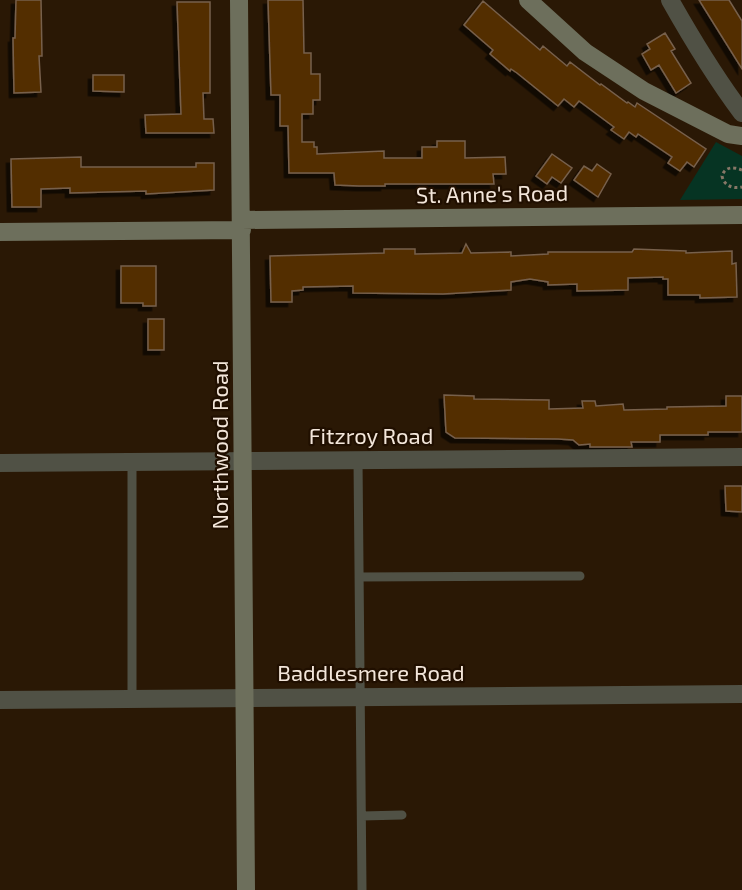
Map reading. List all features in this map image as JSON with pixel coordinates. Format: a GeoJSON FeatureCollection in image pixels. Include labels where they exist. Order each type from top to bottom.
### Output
{"type":"FeatureCollection","features":[{"type":"Feature","properties":{"kind":"street","name":"Northwood Road"},"geometry":{"type":"LineString","coordinates":[[239,0],[246,890]]}},
{"type":"Feature","properties":{"kind":"street"},"geometry":{"type":"LineString","coordinates":[[528,0],[585,52],[644,91],[728,134],[742,136]]}},
{"type":"Feature","properties":{"kind":"street"},"geometry":{"type":"LineString","coordinates":[[670,0],[705,61],[742,113]]}},
{"type":"Feature","properties":{"kind":"street","name":"St. Anne's Road"},"geometry":{"type":"LineString","coordinates":[[0,232],[742,215]]}},
{"type":"Feature","properties":{"kind":"street","name":"Fitzroy Road"},"geometry":{"type":"LineString","coordinates":[[0,463],[742,457]]}},
{"type":"Feature","properties":{"kind":"street","name":"Baddlesmere Road"},"geometry":{"type":"LineString","coordinates":[[0,700],[742,694]]}},
{"type":"Feature","properties":{"kind":"lane"},"geometry":{"type":"LineString","coordinates":[[358,460],[362,890]]}},
{"type":"Feature","properties":{"kind":"lane"},"geometry":{"type":"LineString","coordinates":[[132,462],[132,699]]}},
{"type":"Feature","properties":{"kind":"lane"},"geometry":{"type":"LineString","coordinates":[[359,577],[580,576]]}},
{"type":"Feature","properties":{"kind":"lane"},"geometry":{"type":"LineString","coordinates":[[362,816],[402,815]]}},
{"type":"Feature","properties":{"kind":"path"},"geometry":{"type":"LineString","coordinates":[[742,170],[729,168],[722,176],[723,181],[729,186],[742,187]]}},
{"type":"Feature","properties":{"kind":"green space"},"geometry":{"type":"Polygon","coordinates":[[[716,142],[742,156],[742,199],[680,200],[716,142]]]}},
{"type":"Feature","properties":{"kind":"building"},"geometry":{"type":"Polygon","coordinates":[[[16,0],[41,0],[42,56],[39,56],[41,92],[14,93],[13,38],[15,38],[16,0]]]}},
{"type":"Feature","properties":{"kind":"building"},"geometry":{"type":"Polygon","coordinates":[[[268,0],[303,0],[304,53],[311,53],[311,74],[320,74],[320,100],[313,100],[313,114],[302,114],[302,142],[314,142],[317,154],[384,151],[384,158],[422,158],[422,147],[437,147],[437,141],[465,141],[465,158],[505,157],[506,174],[493,174],[494,184],[359,186],[335,185],[334,173],[289,173],[288,126],[280,126],[280,95],[271,95],[268,0]]]}},
{"type":"Feature","properties":{"kind":"building"},"geometry":{"type":"Polygon","coordinates":[[[699,0],[729,0],[742,21],[742,69],[699,0]]]}},
{"type":"Feature","properties":{"kind":"building"},"geometry":{"type":"Polygon","coordinates":[[[483,1],[540,50],[543,46],[567,66],[570,62],[627,103],[635,107],[637,103],[706,149],[694,167],[687,162],[680,171],[668,163],[672,157],[638,134],[636,137],[629,132],[624,139],[611,130],[614,127],[579,101],[574,107],[564,99],[558,106],[517,73],[511,69],[510,71],[490,54],[493,50],[464,25],[483,1]]]}},
{"type":"Feature","properties":{"kind":"building"},"geometry":{"type":"Polygon","coordinates":[[[177,2],[210,2],[210,93],[203,93],[204,119],[213,119],[214,133],[146,133],[145,115],[181,114],[177,2]]]}},
{"type":"Feature","properties":{"kind":"building"},"geometry":{"type":"Polygon","coordinates":[[[665,33],[675,49],[671,51],[691,83],[676,93],[659,65],[651,70],[642,54],[650,49],[647,44],[665,33]]]}},
{"type":"Feature","properties":{"kind":"building"},"geometry":{"type":"Polygon","coordinates":[[[93,75],[124,75],[124,92],[93,91],[93,75]]]}},
{"type":"Feature","properties":{"kind":"building"},"geometry":{"type":"Polygon","coordinates":[[[552,154],[572,168],[561,183],[552,177],[547,184],[536,176],[552,154]]]}},
{"type":"Feature","properties":{"kind":"building"},"geometry":{"type":"Polygon","coordinates":[[[81,157],[81,167],[196,167],[196,163],[214,163],[214,190],[146,194],[146,191],[70,193],[70,188],[41,189],[41,207],[12,207],[11,159],[81,157]]]}},
{"type":"Feature","properties":{"kind":"building"},"geometry":{"type":"Polygon","coordinates":[[[597,164],[611,174],[598,197],[574,180],[584,166],[592,171],[597,164]]]}},
{"type":"Feature","properties":{"kind":"building"},"geometry":{"type":"Polygon","coordinates":[[[466,244],[471,253],[511,252],[511,256],[548,254],[548,252],[632,252],[634,249],[686,251],[686,253],[732,251],[732,264],[736,263],[737,297],[700,298],[700,295],[668,295],[668,279],[663,279],[663,277],[628,278],[628,290],[577,291],[577,284],[548,285],[548,282],[530,279],[511,282],[511,290],[443,294],[353,293],[353,286],[303,287],[303,290],[292,291],[292,302],[271,302],[270,256],[384,253],[384,249],[415,249],[415,254],[462,253],[466,244]]]}},
{"type":"Feature","properties":{"kind":"building"},"geometry":{"type":"Polygon","coordinates":[[[121,266],[156,266],[156,306],[143,306],[143,303],[121,303],[121,266]]]}},
{"type":"Feature","properties":{"kind":"building"},"geometry":{"type":"Polygon","coordinates":[[[148,319],[164,319],[164,350],[148,350],[148,319]]]}},
{"type":"Feature","properties":{"kind":"building"},"geometry":{"type":"Polygon","coordinates":[[[444,395],[474,396],[474,399],[549,400],[549,409],[583,408],[582,401],[595,401],[596,406],[623,404],[624,410],[726,406],[726,396],[742,396],[742,432],[660,435],[660,442],[631,442],[632,447],[590,447],[590,444],[579,445],[573,440],[558,439],[455,438],[446,432],[444,395]]]}},
{"type":"Feature","properties":{"kind":"building"},"geometry":{"type":"Polygon","coordinates":[[[725,486],[742,486],[742,512],[726,511],[725,486]]]}}]}
